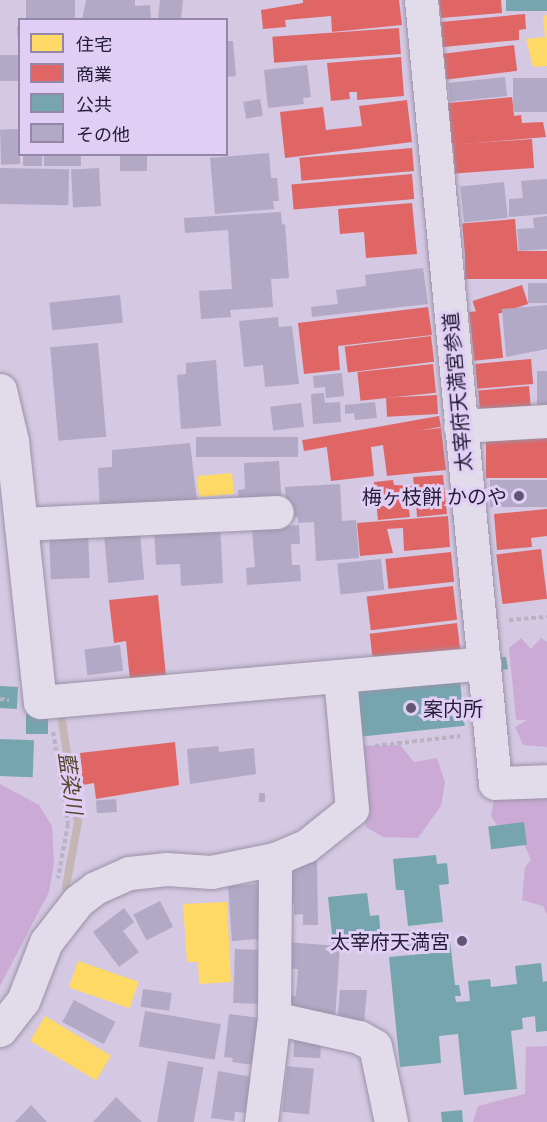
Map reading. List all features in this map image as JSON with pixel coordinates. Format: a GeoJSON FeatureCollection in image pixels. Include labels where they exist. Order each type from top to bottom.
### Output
{"type":"FeatureCollection","features":[{"type":"Feature","properties":{"kind":"street","name":"太宰府天満宮参道"},"geometry":{"type":"LineString","coordinates":[[421,0],[495,783],[547,780]]}},
{"type":"Feature","properties":{"kind":"street"},"geometry":{"type":"LineString","coordinates":[[0,390],[12,441],[44,702],[340,678],[484,663]]}},
{"type":"Feature","properties":{"kind":"street"},"geometry":{"type":"LineString","coordinates":[[460,426],[547,421]]}},
{"type":"Feature","properties":{"kind":"street"},"geometry":{"type":"LineString","coordinates":[[21,524],[277,512]]}},
{"type":"Feature","properties":{"kind":"street"},"geometry":{"type":"LineString","coordinates":[[0,1030],[23,1001],[46,942],[78,901],[95,888],[129,873],[167,868],[211,872],[275,859],[306,846],[352,809],[340,678]]}},
{"type":"Feature","properties":{"kind":"street"},"geometry":{"type":"LineString","coordinates":[[261,1122],[274,1018],[275,859]]}},
{"type":"Feature","properties":{"kind":"street"},"geometry":{"type":"LineString","coordinates":[[274,1018],[359,1037],[375,1046],[391,1122]]}},
{"type":"Feature","properties":{"kind":"path"},"geometry":{"type":"LineString","coordinates":[[44,702],[68,824],[57,883]]}},
{"type":"Feature","properties":{"kind":"path"},"geometry":{"type":"LineString","coordinates":[[347,749],[490,733]]}},
{"type":"Feature","properties":{"kind":"shaded area"},"geometry":{"type":"Polygon","coordinates":[[[521,638],[531,649],[541,638],[547,642],[547,747],[523,745],[515,727],[527,720],[516,720],[509,648],[521,638]]]}},
{"type":"Feature","properties":{"kind":"shaded area"},"geometry":{"type":"Polygon","coordinates":[[[400,745],[414,762],[437,758],[445,782],[441,806],[418,838],[383,837],[366,827],[353,746],[400,745]]]}},
{"type":"Feature","properties":{"kind":"shaded area"},"geometry":{"type":"Polygon","coordinates":[[[547,777],[547,915],[543,906],[522,900],[525,867],[531,860],[524,844],[507,840],[491,816],[494,800],[505,785],[547,777]]]}},
{"type":"Feature","properties":{"kind":"shaded area"},"geometry":{"type":"Polygon","coordinates":[[[0,784],[39,805],[52,826],[54,863],[49,892],[0,986],[0,784]]]}},
{"type":"Feature","properties":{"kind":"shaded area"},"geometry":{"type":"Polygon","coordinates":[[[547,1046],[547,1122],[473,1122],[478,1106],[525,1094],[526,1047],[547,1046]]]}},
{"type":"Feature","properties":{"kind":"building: 住宅"},"geometry":{"type":"Polygon","coordinates":[[[547,15],[547,66],[533,67],[526,39],[545,37],[543,16],[547,15]]]}},
{"type":"Feature","properties":{"kind":"building: 住宅"},"geometry":{"type":"Polygon","coordinates":[[[232,473],[234,494],[199,497],[197,476],[232,473]]]}},
{"type":"Feature","properties":{"kind":"building: 住宅"},"geometry":{"type":"Polygon","coordinates":[[[227,902],[231,982],[199,984],[198,962],[187,962],[183,904],[227,902]]]}},
{"type":"Feature","properties":{"kind":"building: 住宅"},"geometry":{"type":"Polygon","coordinates":[[[78,961],[139,982],[129,1008],[69,987],[78,961]]]}},
{"type":"Feature","properties":{"kind":"building: 住宅"},"geometry":{"type":"Polygon","coordinates":[[[45,1016],[111,1056],[96,1081],[30,1041],[45,1016]]]}},
{"type":"Feature","properties":{"kind":"building: 商業"},"geometry":{"type":"Polygon","coordinates":[[[303,0],[399,0],[402,25],[332,32],[331,16],[285,20],[286,27],[263,29],[261,10],[303,3],[303,0]]]}},
{"type":"Feature","properties":{"kind":"building: 商業"},"geometry":{"type":"Polygon","coordinates":[[[439,0],[501,0],[502,13],[441,18],[439,0]]]}},
{"type":"Feature","properties":{"kind":"building: 商業"},"geometry":{"type":"Polygon","coordinates":[[[525,14],[526,29],[519,30],[519,40],[443,47],[441,22],[525,14]]]}},
{"type":"Feature","properties":{"kind":"building: 商業"},"geometry":{"type":"Polygon","coordinates":[[[399,28],[401,54],[274,63],[272,37],[399,28]]]}},
{"type":"Feature","properties":{"kind":"building: 商業"},"geometry":{"type":"Polygon","coordinates":[[[514,45],[517,71],[447,79],[444,54],[514,45]]]}},
{"type":"Feature","properties":{"kind":"building: 商業"},"geometry":{"type":"Polygon","coordinates":[[[401,57],[404,96],[357,100],[357,92],[349,92],[350,99],[331,101],[327,63],[401,57]]]}},
{"type":"Feature","properties":{"kind":"building: 商業"},"geometry":{"type":"Polygon","coordinates":[[[512,97],[514,116],[521,115],[522,123],[543,122],[546,137],[452,145],[448,103],[512,97]]]}},
{"type":"Feature","properties":{"kind":"building: 商業"},"geometry":{"type":"Polygon","coordinates":[[[407,100],[412,142],[285,158],[280,112],[323,107],[326,130],[362,126],[359,106],[407,100]]]}},
{"type":"Feature","properties":{"kind":"building: 商業"},"geometry":{"type":"Polygon","coordinates":[[[532,139],[534,168],[455,173],[453,145],[532,139]]]}},
{"type":"Feature","properties":{"kind":"building: 商業"},"geometry":{"type":"Polygon","coordinates":[[[412,148],[414,171],[301,181],[299,158],[412,148]]]}},
{"type":"Feature","properties":{"kind":"building: 商業"},"geometry":{"type":"Polygon","coordinates":[[[412,174],[414,199],[294,209],[291,185],[412,174]]]}},
{"type":"Feature","properties":{"kind":"building: 商業"},"geometry":{"type":"Polygon","coordinates":[[[412,203],[417,254],[366,258],[364,232],[340,234],[338,209],[412,203]]]}},
{"type":"Feature","properties":{"kind":"building: 商業"},"geometry":{"type":"Polygon","coordinates":[[[515,219],[518,251],[465,255],[462,224],[515,219]]]}},
{"type":"Feature","properties":{"kind":"building: 商業"},"geometry":{"type":"Polygon","coordinates":[[[465,251],[547,251],[547,279],[465,279],[465,251]]]}},
{"type":"Feature","properties":{"kind":"building: 商業"},"geometry":{"type":"Polygon","coordinates":[[[522,285],[528,304],[479,320],[473,301],[522,285]]]}},
{"type":"Feature","properties":{"kind":"building: 商業"},"geometry":{"type":"Polygon","coordinates":[[[428,307],[432,335],[338,346],[340,370],[304,374],[298,323],[428,307]]]}},
{"type":"Feature","properties":{"kind":"building: 商業"},"geometry":{"type":"Polygon","coordinates":[[[498,309],[503,358],[474,361],[469,312],[498,309]]]}},
{"type":"Feature","properties":{"kind":"building: 商業"},"geometry":{"type":"Polygon","coordinates":[[[431,336],[434,362],[348,372],[345,347],[431,336]]]}},
{"type":"Feature","properties":{"kind":"building: 商業"},"geometry":{"type":"Polygon","coordinates":[[[531,359],[533,384],[477,389],[475,364],[531,359]]]}},
{"type":"Feature","properties":{"kind":"building: 商業"},"geometry":{"type":"Polygon","coordinates":[[[433,364],[436,393],[360,401],[357,372],[433,364]]]}},
{"type":"Feature","properties":{"kind":"building: 商業"},"geometry":{"type":"Polygon","coordinates":[[[529,386],[531,407],[480,411],[478,390],[529,386]]]}},
{"type":"Feature","properties":{"kind":"building: 商業"},"geometry":{"type":"Polygon","coordinates":[[[437,395],[438,414],[387,417],[386,398],[437,395]]]}},
{"type":"Feature","properties":{"kind":"building: 商業"},"geometry":{"type":"Polygon","coordinates":[[[439,416],[441,427],[304,451],[302,440],[439,416]]]}},
{"type":"Feature","properties":{"kind":"building: 商業"},"geometry":{"type":"Polygon","coordinates":[[[441,428],[446,470],[387,476],[383,445],[371,447],[374,476],[331,481],[326,441],[441,428]]]}},
{"type":"Feature","properties":{"kind":"building: 商業"},"geometry":{"type":"Polygon","coordinates":[[[486,430],[547,430],[547,478],[486,478],[486,430]]]}},
{"type":"Feature","properties":{"kind":"building: 商業"},"geometry":{"type":"Polygon","coordinates":[[[443,475],[447,514],[417,517],[416,502],[408,503],[410,517],[378,520],[374,482],[393,480],[394,485],[414,486],[413,477],[443,475]]]}},
{"type":"Feature","properties":{"kind":"building: 商業"},"geometry":{"type":"Polygon","coordinates":[[[547,509],[547,536],[531,538],[532,547],[497,550],[494,514],[547,509]]]}},
{"type":"Feature","properties":{"kind":"building: 商業"},"geometry":{"type":"Polygon","coordinates":[[[448,516],[450,547],[404,551],[403,528],[387,529],[393,553],[360,556],[357,523],[448,516]]]}},
{"type":"Feature","properties":{"kind":"building: 商業"},"geometry":{"type":"Polygon","coordinates":[[[541,549],[547,599],[502,604],[496,554],[541,549]]]}},
{"type":"Feature","properties":{"kind":"building: 商業"},"geometry":{"type":"Polygon","coordinates":[[[451,552],[454,582],[388,589],[385,559],[451,552]]]}},
{"type":"Feature","properties":{"kind":"building: 商業"},"geometry":{"type":"Polygon","coordinates":[[[453,586],[457,620],[371,630],[367,597],[453,586]]]}},
{"type":"Feature","properties":{"kind":"building: 商業"},"geometry":{"type":"Polygon","coordinates":[[[158,595],[166,676],[130,680],[126,641],[114,643],[109,600],[158,595]]]}},
{"type":"Feature","properties":{"kind":"building: 商業"},"geometry":{"type":"Polygon","coordinates":[[[457,623],[461,657],[374,667],[370,634],[457,623]]]}},
{"type":"Feature","properties":{"kind":"building: 商業"},"geometry":{"type":"Polygon","coordinates":[[[175,742],[179,785],[96,799],[94,783],[83,785],[80,753],[175,742]]]}},
{"type":"Feature","properties":{"kind":"building: 公共"},"geometry":{"type":"Polygon","coordinates":[[[506,0],[547,0],[547,11],[506,11],[506,0]]]}},
{"type":"Feature","properties":{"kind":"building: 公共"},"geometry":{"type":"Polygon","coordinates":[[[501,657],[506,657],[508,669],[502,670],[501,657]]]}},
{"type":"Feature","properties":{"kind":"building: 公共","name":"案内所"},"geometry":{"type":"Polygon","coordinates":[[[460,681],[465,726],[362,737],[358,692],[460,681]]]}},
{"type":"Feature","properties":{"kind":"building: 公共"},"geometry":{"type":"Polygon","coordinates":[[[0,686],[18,687],[17,709],[0,708],[0,686]]]}},
{"type":"Feature","properties":{"kind":"building: 公共"},"geometry":{"type":"Polygon","coordinates":[[[26,714],[48,714],[48,734],[26,734],[26,714]]]}},
{"type":"Feature","properties":{"kind":"building: 公共"},"geometry":{"type":"Polygon","coordinates":[[[0,739],[34,740],[33,777],[0,776],[0,739]]]}},
{"type":"Feature","properties":{"kind":"building: 公共"},"geometry":{"type":"Polygon","coordinates":[[[524,822],[527,845],[491,849],[488,826],[524,822]]]}},
{"type":"Feature","properties":{"kind":"building: 公共"},"geometry":{"type":"Polygon","coordinates":[[[436,855],[437,864],[447,863],[449,884],[439,885],[443,922],[408,926],[404,890],[396,890],[393,859],[436,855]]]}},
{"type":"Feature","properties":{"kind":"building: 公共"},"geometry":{"type":"Polygon","coordinates":[[[367,893],[370,916],[379,915],[381,939],[333,944],[328,897],[367,893]]]}},
{"type":"Feature","properties":{"kind":"building: 公共"},"geometry":{"type":"Polygon","coordinates":[[[426,929],[428,950],[403,952],[401,931],[426,929]]]}},
{"type":"Feature","properties":{"kind":"building: 公共"},"geometry":{"type":"Polygon","coordinates":[[[449,931],[455,985],[459,985],[461,996],[455,996],[456,1002],[470,1001],[468,981],[490,979],[491,987],[517,984],[515,966],[541,963],[543,982],[547,981],[547,1031],[536,1032],[535,1016],[522,1018],[523,1029],[511,1031],[517,1089],[464,1095],[458,1034],[439,1036],[441,1063],[400,1067],[389,957],[432,953],[430,932],[449,931]]]}},
{"type":"Feature","properties":{"kind":"building: 公共"},"geometry":{"type":"Polygon","coordinates":[[[462,1110],[463,1122],[442,1122],[441,1112],[462,1110]]]}},
{"type":"Feature","properties":{"kind":"building: その他"},"geometry":{"type":"Polygon","coordinates":[[[26,0],[75,0],[75,18],[26,18],[26,0]]]}},
{"type":"Feature","properties":{"kind":"building: その他"},"geometry":{"type":"Polygon","coordinates":[[[86,0],[135,0],[135,6],[150,5],[151,18],[82,18],[86,0]]]}},
{"type":"Feature","properties":{"kind":"building: その他"},"geometry":{"type":"Polygon","coordinates":[[[160,0],[183,0],[181,18],[158,18],[160,0]]]}},
{"type":"Feature","properties":{"kind":"building: その他"},"geometry":{"type":"Polygon","coordinates":[[[228,41],[233,41],[236,76],[228,77],[228,41]]]}},
{"type":"Feature","properties":{"kind":"building: その他"},"geometry":{"type":"Polygon","coordinates":[[[0,55],[18,55],[18,81],[0,81],[0,55]]]}},
{"type":"Feature","properties":{"kind":"building: その他"},"geometry":{"type":"Polygon","coordinates":[[[307,65],[311,97],[303,98],[304,104],[268,108],[264,70],[307,65]]]}},
{"type":"Feature","properties":{"kind":"building: その他"},"geometry":{"type":"Polygon","coordinates":[[[505,77],[507,96],[450,102],[448,83],[505,77]]]}},
{"type":"Feature","properties":{"kind":"building: その他"},"geometry":{"type":"Polygon","coordinates":[[[513,78],[547,78],[547,112],[513,112],[513,78]]]}},
{"type":"Feature","properties":{"kind":"building: その他"},"geometry":{"type":"Polygon","coordinates":[[[260,99],[263,116],[246,119],[243,102],[260,99]]]}},
{"type":"Feature","properties":{"kind":"building: その他"},"geometry":{"type":"Polygon","coordinates":[[[18,129],[20,164],[1,165],[0,130],[18,129]]]}},
{"type":"Feature","properties":{"kind":"building: その他"},"geometry":{"type":"Polygon","coordinates":[[[269,153],[271,178],[277,178],[279,201],[273,201],[274,209],[215,214],[210,158],[269,153]]]}},
{"type":"Feature","properties":{"kind":"building: その他"},"geometry":{"type":"Polygon","coordinates":[[[23,156],[42,156],[42,166],[23,166],[23,156]]]}},
{"type":"Feature","properties":{"kind":"building: その他"},"geometry":{"type":"Polygon","coordinates":[[[44,156],[81,156],[81,166],[44,166],[44,156]]]}},
{"type":"Feature","properties":{"kind":"building: その他"},"geometry":{"type":"Polygon","coordinates":[[[120,156],[147,156],[147,171],[120,171],[120,156]]]}},
{"type":"Feature","properties":{"kind":"building: その他"},"geometry":{"type":"Polygon","coordinates":[[[0,168],[69,169],[68,205],[0,204],[0,168]]]}},
{"type":"Feature","properties":{"kind":"building: その他"},"geometry":{"type":"Polygon","coordinates":[[[99,168],[101,206],[73,207],[71,169],[99,168]]]}},
{"type":"Feature","properties":{"kind":"building: その他"},"geometry":{"type":"Polygon","coordinates":[[[547,179],[547,214],[509,217],[509,199],[523,198],[521,181],[547,179]]]}},
{"type":"Feature","properties":{"kind":"building: その他"},"geometry":{"type":"Polygon","coordinates":[[[504,182],[508,218],[464,222],[460,187],[504,182]]]}},
{"type":"Feature","properties":{"kind":"building: その他"},"geometry":{"type":"Polygon","coordinates":[[[281,212],[282,225],[285,224],[289,278],[271,279],[273,307],[230,310],[231,317],[201,319],[199,291],[232,289],[228,230],[185,233],[184,218],[281,212]]]}},
{"type":"Feature","properties":{"kind":"building: その他"},"geometry":{"type":"Polygon","coordinates":[[[547,216],[547,249],[519,251],[517,229],[534,228],[533,218],[547,216]]]}},
{"type":"Feature","properties":{"kind":"building: その他"},"geometry":{"type":"Polygon","coordinates":[[[423,268],[428,304],[312,317],[311,307],[338,304],[336,290],[366,286],[365,275],[423,268]]]}},
{"type":"Feature","properties":{"kind":"building: その他"},"geometry":{"type":"Polygon","coordinates":[[[528,283],[547,283],[547,303],[528,303],[528,283]]]}},
{"type":"Feature","properties":{"kind":"building: その他"},"geometry":{"type":"Polygon","coordinates":[[[120,295],[123,323],[52,330],[49,302],[120,295]]]}},
{"type":"Feature","properties":{"kind":"building: その他"},"geometry":{"type":"Polygon","coordinates":[[[547,305],[547,349],[506,357],[502,309],[547,305]]]}},
{"type":"Feature","properties":{"kind":"building: その他"},"geometry":{"type":"Polygon","coordinates":[[[278,317],[279,327],[292,326],[299,384],[265,387],[263,365],[244,367],[239,321],[278,317]]]}},
{"type":"Feature","properties":{"kind":"building: その他"},"geometry":{"type":"Polygon","coordinates":[[[98,343],[106,437],[58,441],[50,347],[98,343]]]}},
{"type":"Feature","properties":{"kind":"building: その他"},"geometry":{"type":"Polygon","coordinates":[[[216,360],[221,426],[181,429],[177,375],[186,374],[186,363],[216,360]]]}},
{"type":"Feature","properties":{"kind":"building: その他"},"geometry":{"type":"Polygon","coordinates":[[[537,371],[547,371],[547,408],[537,408],[537,371]]]}},
{"type":"Feature","properties":{"kind":"building: その他"},"geometry":{"type":"Polygon","coordinates":[[[342,373],[344,396],[326,398],[325,387],[314,388],[313,376],[342,373]]]}},
{"type":"Feature","properties":{"kind":"building: その他"},"geometry":{"type":"Polygon","coordinates":[[[324,393],[325,403],[340,402],[341,422],[313,424],[311,394],[324,393]]]}},
{"type":"Feature","properties":{"kind":"building: その他"},"geometry":{"type":"Polygon","coordinates":[[[375,402],[377,418],[355,420],[354,413],[345,414],[345,405],[375,402]]]}},
{"type":"Feature","properties":{"kind":"building: その他"},"geometry":{"type":"Polygon","coordinates":[[[301,403],[304,427],[273,431],[270,407],[301,403]]]}},
{"type":"Feature","properties":{"kind":"building: その他"},"geometry":{"type":"Polygon","coordinates":[[[196,437],[298,437],[298,457],[196,457],[196,437]]]}},
{"type":"Feature","properties":{"kind":"building: その他"},"geometry":{"type":"Polygon","coordinates":[[[190,443],[198,510],[100,514],[98,468],[112,467],[112,450],[190,443]]]}},
{"type":"Feature","properties":{"kind":"building: その他"},"geometry":{"type":"Polygon","coordinates":[[[279,461],[282,506],[239,509],[238,490],[245,489],[244,463],[279,461]]]}},
{"type":"Feature","properties":{"kind":"building: その他","name":"梅ヶ枝餅 かのや"},"geometry":{"type":"Polygon","coordinates":[[[490,480],[547,480],[547,507],[490,507],[490,480]]]}},
{"type":"Feature","properties":{"kind":"building: その他"},"geometry":{"type":"Polygon","coordinates":[[[340,484],[342,521],[356,520],[359,558],[316,561],[314,522],[298,523],[298,517],[287,518],[285,487],[340,484]]]}},
{"type":"Feature","properties":{"kind":"building: その他"},"geometry":{"type":"Polygon","coordinates":[[[220,524],[223,583],[181,586],[180,564],[156,565],[154,527],[220,524]]]}},
{"type":"Feature","properties":{"kind":"building: その他"},"geometry":{"type":"Polygon","coordinates":[[[299,525],[300,544],[291,544],[292,565],[300,565],[301,581],[247,585],[246,568],[255,567],[252,529],[299,525]]]}},
{"type":"Feature","properties":{"kind":"building: その他"},"geometry":{"type":"Polygon","coordinates":[[[88,529],[90,578],[51,579],[49,530],[88,529]]]}},
{"type":"Feature","properties":{"kind":"building: その他"},"geometry":{"type":"Polygon","coordinates":[[[140,532],[144,580],[108,583],[104,535],[140,532]]]}},
{"type":"Feature","properties":{"kind":"building: その他"},"geometry":{"type":"Polygon","coordinates":[[[381,559],[384,590],[340,594],[337,564],[381,559]]]}},
{"type":"Feature","properties":{"kind":"building: その他"},"geometry":{"type":"Polygon","coordinates":[[[120,645],[123,671],[87,675],[84,649],[120,645]]]}},
{"type":"Feature","properties":{"kind":"building: その他"},"geometry":{"type":"Polygon","coordinates":[[[218,746],[219,752],[254,748],[256,774],[190,784],[187,749],[218,746]]]}},
{"type":"Feature","properties":{"kind":"building: その他"},"geometry":{"type":"Polygon","coordinates":[[[259,793],[265,793],[265,802],[259,802],[259,793]]]}},
{"type":"Feature","properties":{"kind":"building: その他"},"geometry":{"type":"Polygon","coordinates":[[[116,799],[117,812],[97,813],[96,800],[116,799]]]}},
{"type":"Feature","properties":{"kind":"building: その他"},"geometry":{"type":"Polygon","coordinates":[[[291,861],[317,861],[318,925],[303,925],[303,914],[294,915],[294,904],[283,905],[291,861]]]}},
{"type":"Feature","properties":{"kind":"building: その他"},"geometry":{"type":"Polygon","coordinates":[[[258,884],[262,939],[232,941],[228,886],[258,884]]]}},
{"type":"Feature","properties":{"kind":"building: その他"},"geometry":{"type":"Polygon","coordinates":[[[160,901],[173,927],[146,940],[133,915],[160,901]]]}},
{"type":"Feature","properties":{"kind":"building: その他"},"geometry":{"type":"Polygon","coordinates":[[[124,908],[134,922],[123,931],[139,952],[119,967],[93,932],[124,908]]]}},
{"type":"Feature","properties":{"kind":"building: その他"},"geometry":{"type":"Polygon","coordinates":[[[284,942],[340,946],[335,1019],[293,1016],[282,995],[296,996],[298,969],[282,968],[284,942]]]}},
{"type":"Feature","properties":{"kind":"building: その他"},"geometry":{"type":"Polygon","coordinates":[[[235,949],[263,950],[261,1004],[233,1003],[235,949]]]}},
{"type":"Feature","properties":{"kind":"building: その他"},"geometry":{"type":"Polygon","coordinates":[[[143,989],[172,993],[169,1011],[140,1007],[143,989]]]}},
{"type":"Feature","properties":{"kind":"building: その他"},"geometry":{"type":"Polygon","coordinates":[[[340,990],[367,990],[364,1024],[338,1015],[340,990]]]}},
{"type":"Feature","properties":{"kind":"building: その他"},"geometry":{"type":"Polygon","coordinates":[[[74,1000],[115,1022],[104,1044],[62,1022],[74,1000]]]}},
{"type":"Feature","properties":{"kind":"building: その他"},"geometry":{"type":"Polygon","coordinates":[[[145,1011],[221,1024],[215,1060],[139,1046],[145,1011]]]}},
{"type":"Feature","properties":{"kind":"building: その他"},"geometry":{"type":"Polygon","coordinates":[[[229,1014],[267,1019],[262,1066],[232,1062],[233,1058],[224,1057],[229,1014]]]}},
{"type":"Feature","properties":{"kind":"building: その他"},"geometry":{"type":"Polygon","coordinates":[[[294,1039],[321,1040],[320,1058],[293,1057],[294,1039]]]}},
{"type":"Feature","properties":{"kind":"building: その他"},"geometry":{"type":"Polygon","coordinates":[[[168,1061],[203,1067],[194,1122],[157,1122],[168,1061]]]}},
{"type":"Feature","properties":{"kind":"building: その他"},"geometry":{"type":"Polygon","coordinates":[[[287,1066],[314,1069],[309,1115],[282,1112],[287,1066]]]}},
{"type":"Feature","properties":{"kind":"building: その他"},"geometry":{"type":"Polygon","coordinates":[[[218,1071],[252,1077],[248,1113],[235,1112],[234,1121],[211,1118],[218,1071]]]}},
{"type":"Feature","properties":{"kind":"building: その他"},"geometry":{"type":"Polygon","coordinates":[[[116,1097],[142,1122],[93,1122],[116,1097]]]}},
{"type":"Feature","properties":{"kind":"building: その他"},"geometry":{"type":"Polygon","coordinates":[[[31,1105],[47,1122],[15,1122],[31,1105]]]}},
{"type":"Feature","properties":{"kind":"waterway","name":"藍染川"},"geometry":{"type":"LineString","coordinates":[[61,715],[78,822],[66,887]]}},
{"type":"Feature","properties":{"kind":"place","name":"梅ヶ枝餅 かのや"},"geometry":{"type":"Point","coordinates":[519,496]}},
{"type":"Feature","properties":{"kind":"place","name":"案内所"},"geometry":{"type":"Point","coordinates":[411,708]}},
{"type":"Feature","properties":{"kind":"place","name":"太宰府天満宮"},"geometry":{"type":"Point","coordinates":[462,941]}}]}
